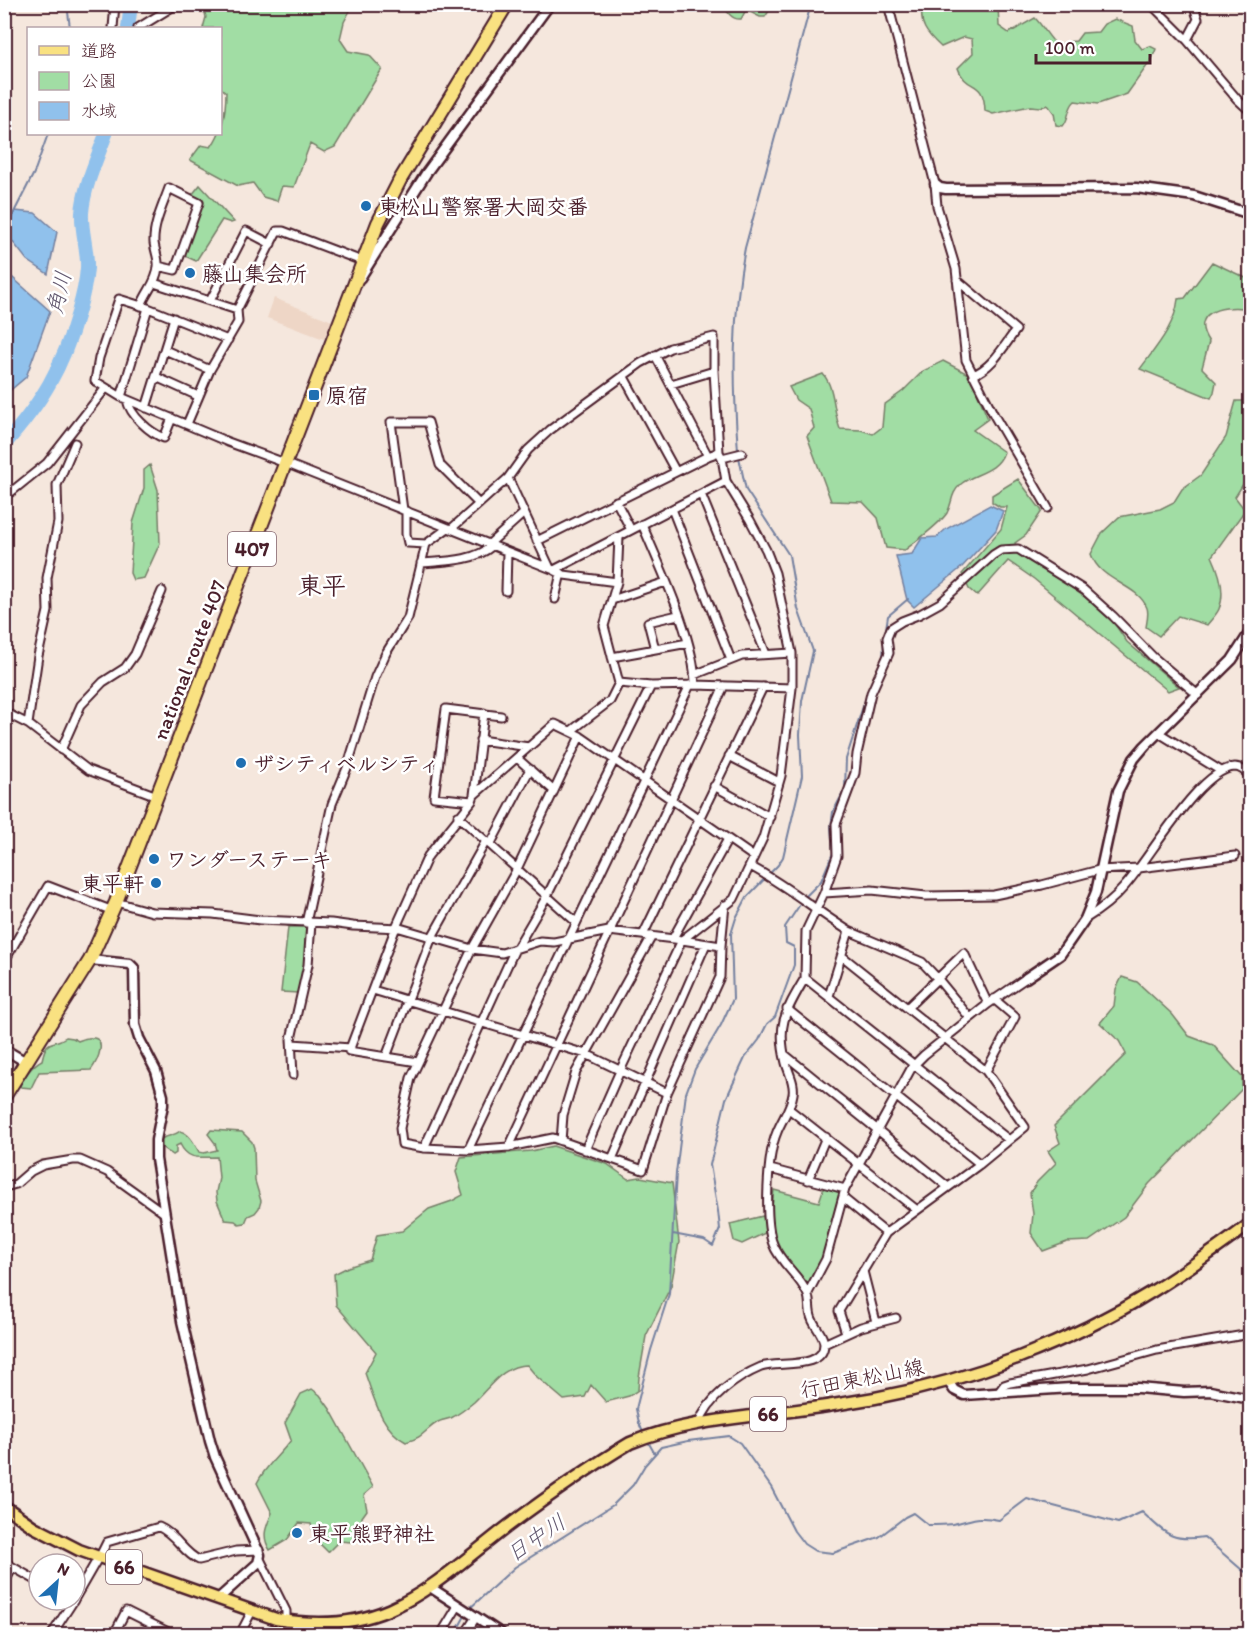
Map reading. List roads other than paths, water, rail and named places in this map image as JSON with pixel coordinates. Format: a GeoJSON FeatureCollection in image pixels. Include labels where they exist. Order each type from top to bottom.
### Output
{"type":"FeatureCollection","features":[{"type":"Feature","properties":{"kind":"highway","name":"national route 407"},"geometry":{"type":"LineString","coordinates":[[4,1097],[90,960],[115,906],[362,261],[392,196],[507,4]]}},
{"type":"Feature","properties":{"kind":"main road","name":"行田東松山線"},"geometry":{"type":"LineString","coordinates":[[252,1611],[286,1622],[302,1631],[353,1627],[384,1619],[433,1589],[508,1526],[612,1454],[649,1436],[699,1424],[876,1398],[948,1381],[1026,1354],[1068,1337],[1110,1316],[1192,1267],[1251,1224]]}},
{"type":"Feature","properties":{"kind":"main road","name":"66"},"geometry":{"type":"LineString","coordinates":[[4,1506],[61,1542],[99,1558],[252,1611]]}},
{"type":"Feature","properties":{"kind":"street"},"geometry":{"type":"LineString","coordinates":[[113,27],[114,4]]}},
{"type":"Feature","properties":{"kind":"street"},"geometry":{"type":"LineString","coordinates":[[140,27],[177,4]]}},
{"type":"Feature","properties":{"kind":"street"},"geometry":{"type":"LineString","coordinates":[[354,280],[362,277],[427,172],[550,4]]}},
{"type":"Feature","properties":{"kind":"street"},"geometry":{"type":"LineString","coordinates":[[888,4],[935,184],[937,206],[956,269],[966,360],[995,417],[1048,508]]}},
{"type":"Feature","properties":{"kind":"street"},"geometry":{"type":"LineString","coordinates":[[1151,4],[1187,40],[1237,99],[1251,111]]}},
{"type":"Feature","properties":{"kind":"street"},"geometry":{"type":"LineString","coordinates":[[1187,40],[1198,19],[1193,4]]}},
{"type":"Feature","properties":{"kind":"street"},"geometry":{"type":"LineString","coordinates":[[935,184],[946,189],[1136,188],[1194,196],[1251,214]]}},
{"type":"Feature","properties":{"kind":"street"},"geometry":{"type":"LineString","coordinates":[[158,266],[175,270],[199,204],[169,188],[158,220],[154,241],[158,266],[154,283],[147,290],[124,398],[132,412],[158,436],[164,438],[172,418]]}},
{"type":"Feature","properties":{"kind":"street"},"geometry":{"type":"LineString","coordinates":[[210,301],[246,231],[271,244]]}},
{"type":"Feature","properties":{"kind":"street"},"geometry":{"type":"LineString","coordinates":[[187,424],[210,370],[238,322],[237,310],[277,231],[283,231],[362,261]]}},
{"type":"Feature","properties":{"kind":"street"},"geometry":{"type":"LineString","coordinates":[[957,280],[1016,330],[987,367],[973,375]]}},
{"type":"Feature","properties":{"kind":"street"},"geometry":{"type":"LineString","coordinates":[[154,283],[237,310]]}},
{"type":"Feature","properties":{"kind":"street"},"geometry":{"type":"LineString","coordinates":[[228,340],[119,299],[95,381],[105,389],[146,408],[507,552],[555,570],[617,582]]}},
{"type":"Feature","properties":{"kind":"street"},"geometry":{"type":"LineString","coordinates":[[146,408],[174,318]]}},
{"type":"Feature","properties":{"kind":"street"},"geometry":{"type":"LineString","coordinates":[[479,504],[440,465],[428,422],[391,422],[408,543],[426,544],[449,529],[479,504],[508,478],[528,450],[550,430],[655,355],[670,348],[714,337],[720,455],[726,481],[766,550],[775,573],[792,653],[792,688],[779,782],[770,817],[734,899],[682,940],[585,1150]]}},
{"type":"Feature","properties":{"kind":"street"},"geometry":{"type":"LineString","coordinates":[[165,351],[210,370]]}},
{"type":"Feature","properties":{"kind":"street"},"geometry":{"type":"LineString","coordinates":[[655,355],[708,456]]}},
{"type":"Feature","properties":{"kind":"street"},"geometry":{"type":"LineString","coordinates":[[671,384],[714,370]]}},
{"type":"Feature","properties":{"kind":"street"},"geometry":{"type":"LineString","coordinates":[[156,377],[198,396]]}},
{"type":"Feature","properties":{"kind":"street"},"geometry":{"type":"LineString","coordinates":[[624,377],[676,472]]}},
{"type":"Feature","properties":{"kind":"street"},"geometry":{"type":"LineString","coordinates":[[4,493],[11,492],[47,463],[105,389]]}},
{"type":"Feature","properties":{"kind":"street"},"geometry":{"type":"LineString","coordinates":[[28,724],[38,656],[48,611],[47,578],[58,522],[57,485],[75,443]]}},
{"type":"Feature","properties":{"kind":"street"},"geometry":{"type":"LineString","coordinates":[[537,541],[708,456],[742,453]]}},
{"type":"Feature","properties":{"kind":"street"},"geometry":{"type":"LineString","coordinates":[[508,478],[537,541],[555,570],[555,599]]}},
{"type":"Feature","properties":{"kind":"street"},"geometry":{"type":"LineString","coordinates":[[555,570],[726,481]]}},
{"type":"Feature","properties":{"kind":"street"},"geometry":{"type":"LineString","coordinates":[[701,494],[766,654]]}},
{"type":"Feature","properties":{"kind":"street"},"geometry":{"type":"LineString","coordinates":[[616,501],[631,530]]}},
{"type":"Feature","properties":{"kind":"street"},"geometry":{"type":"LineString","coordinates":[[672,509],[731,660]]}},
{"type":"Feature","properties":{"kind":"street"},"geometry":{"type":"LineString","coordinates":[[422,563],[470,558],[486,551],[524,513]]}},
{"type":"Feature","properties":{"kind":"street"},"geometry":{"type":"LineString","coordinates":[[468,1150],[692,685],[694,675],[688,643],[642,524]]}},
{"type":"Feature","properties":{"kind":"street"},"geometry":{"type":"LineString","coordinates":[[571,731],[610,701],[619,683],[604,626],[617,582],[619,537]]}},
{"type":"Feature","properties":{"kind":"street"},"geometry":{"type":"LineString","coordinates":[[293,1075],[291,1039],[308,965],[308,923],[332,804],[347,768],[375,677],[386,653],[408,618],[426,544]]}},
{"type":"Feature","properties":{"kind":"street"},"geometry":{"type":"LineString","coordinates":[[699,1424],[710,1402],[750,1373],[773,1364],[813,1360],[820,1355],[824,1344],[811,1319],[808,1293],[776,1251],[768,1222],[770,1169],[774,1140],[789,1109],[794,1087],[784,1054],[782,1024],[787,1009],[805,978],[806,931],[824,893],[837,856],[836,824],[855,773],[857,753],[871,693],[889,653],[887,638],[891,628],[940,603],[1000,550],[1018,549],[1084,590],[1159,662],[1198,695]]}},
{"type":"Feature","properties":{"kind":"street"},"geometry":{"type":"LineString","coordinates":[[506,591],[507,552]]}},
{"type":"Feature","properties":{"kind":"street"},"geometry":{"type":"LineString","coordinates":[[612,600],[666,582]]}},
{"type":"Feature","properties":{"kind":"street"},"geometry":{"type":"LineString","coordinates":[[61,750],[81,705],[103,682],[125,668],[135,654],[162,591]]}},
{"type":"Feature","properties":{"kind":"street"},"geometry":{"type":"LineString","coordinates":[[655,649],[648,622],[678,615]]}},
{"type":"Feature","properties":{"kind":"street"},"geometry":{"type":"LineString","coordinates":[[808,1293],[826,1259],[845,1190],[915,1064],[991,1002],[1060,954],[1085,919],[1096,892],[1118,791],[1134,759],[1232,660],[1251,632]]}},
{"type":"Feature","properties":{"kind":"street"},"geometry":{"type":"LineString","coordinates":[[612,657],[688,643]]}},
{"type":"Feature","properties":{"kind":"street"},"geometry":{"type":"LineString","coordinates":[[694,675],[741,656],[792,653]]}},
{"type":"Feature","properties":{"kind":"street"},"geometry":{"type":"LineString","coordinates":[[619,683],[651,686],[792,688]]}},
{"type":"Feature","properties":{"kind":"street"},"geometry":{"type":"LineString","coordinates":[[424,1148],[515,949],[547,896],[651,686]]}},
{"type":"Feature","properties":{"kind":"street"},"geometry":{"type":"LineString","coordinates":[[509,1147],[724,686]]}},
{"type":"Feature","properties":{"kind":"street"},"geometry":{"type":"LineString","coordinates":[[643,935],[763,687]]}},
{"type":"Feature","properties":{"kind":"street"},"geometry":{"type":"LineString","coordinates":[[473,798],[434,796],[447,709],[501,716]]}},
{"type":"Feature","properties":{"kind":"street"},"geometry":{"type":"LineString","coordinates":[[4,712],[28,724],[88,770],[157,796]]}},
{"type":"Feature","properties":{"kind":"street"},"geometry":{"type":"LineString","coordinates":[[473,798],[484,713]]}},
{"type":"Feature","properties":{"kind":"street"},"geometry":{"type":"LineString","coordinates":[[418,1062],[350,1051],[396,927],[429,856],[458,816],[473,798],[555,724],[580,736],[754,856]]}},
{"type":"Feature","properties":{"kind":"street"},"geometry":{"type":"LineString","coordinates":[[1160,733],[1221,771]]}},
{"type":"Feature","properties":{"kind":"street"},"geometry":{"type":"LineString","coordinates":[[580,736],[517,869],[472,949],[418,1062],[406,1093],[400,1128],[402,1144],[424,1148],[468,1150],[509,1147],[553,1138],[643,1170],[666,1093],[720,977],[725,905]]}},
{"type":"Feature","properties":{"kind":"street"},"geometry":{"type":"LineString","coordinates":[[480,740],[529,747]]}},
{"type":"Feature","properties":{"kind":"street"},"geometry":{"type":"LineString","coordinates":[[729,756],[779,782]]}},
{"type":"Feature","properties":{"kind":"street"},"geometry":{"type":"LineString","coordinates":[[517,758],[554,791]]}},
{"type":"Feature","properties":{"kind":"street"},"geometry":{"type":"LineString","coordinates":[[1085,919],[1108,903],[1124,887],[1196,790],[1221,771],[1238,768],[1251,776]]}},
{"type":"Feature","properties":{"kind":"street"},"geometry":{"type":"LineString","coordinates":[[386,1057],[432,937],[530,769]]}},
{"type":"Feature","properties":{"kind":"street"},"geometry":{"type":"LineString","coordinates":[[714,786],[770,817]]}},
{"type":"Feature","properties":{"kind":"street"},"geometry":{"type":"LineString","coordinates":[[458,816],[576,922]]}},
{"type":"Feature","properties":{"kind":"street"},"geometry":{"type":"LineString","coordinates":[[673,938],[728,838]]}},
{"type":"Feature","properties":{"kind":"street"},"geometry":{"type":"LineString","coordinates":[[824,893],[872,890],[926,896],[994,895],[1099,870],[1139,868],[1235,856]]}},
{"type":"Feature","properties":{"kind":"street"},"geometry":{"type":"LineString","coordinates":[[750,866],[773,877],[849,931],[921,962],[970,1018]]}},
{"type":"Feature","properties":{"kind":"street"},"geometry":{"type":"LineString","coordinates":[[4,962],[48,886],[115,906],[152,912],[213,914],[308,923],[331,922],[375,928],[396,927],[472,949],[502,953],[540,941],[568,939],[609,931],[721,946]]}},
{"type":"Feature","properties":{"kind":"street"},"geometry":{"type":"LineString","coordinates":[[829,996],[849,931]]}},
{"type":"Feature","properties":{"kind":"street"},"geometry":{"type":"LineString","coordinates":[[561,1141],[563,1115],[576,1072],[652,936]]}},
{"type":"Feature","properties":{"kind":"street"},"geometry":{"type":"LineString","coordinates":[[612,1159],[706,945]]}},
{"type":"Feature","properties":{"kind":"street"},"geometry":{"type":"LineString","coordinates":[[907,1008],[964,953],[991,1002],[1015,1017],[986,1071]]}},
{"type":"Feature","properties":{"kind":"street"},"geometry":{"type":"LineString","coordinates":[[842,956],[986,1071],[1025,1127],[980,1164],[886,1233],[839,1311],[846,1333]]}},
{"type":"Feature","properties":{"kind":"street"},"geometry":{"type":"LineString","coordinates":[[90,960],[130,964],[134,968],[135,1025],[156,1071],[163,1096],[156,1140],[164,1213],[182,1321],[210,1441],[222,1473],[286,1611],[286,1622]]}},
{"type":"Feature","properties":{"kind":"street"},"geometry":{"type":"LineString","coordinates":[[805,978],[1009,1140]]}},
{"type":"Feature","properties":{"kind":"street"},"geometry":{"type":"LineString","coordinates":[[373,990],[586,1054],[666,1093]]}},
{"type":"Feature","properties":{"kind":"street"},"geometry":{"type":"LineString","coordinates":[[787,1009],[980,1164]]}},
{"type":"Feature","properties":{"kind":"street"},"geometry":{"type":"LineString","coordinates":[[292,1044],[351,1048]]}},
{"type":"Feature","properties":{"kind":"street"},"geometry":{"type":"LineString","coordinates":[[4,1049],[26,1062]]}},
{"type":"Feature","properties":{"kind":"street"},"geometry":{"type":"LineString","coordinates":[[784,1054],[948,1187]]}},
{"type":"Feature","properties":{"kind":"street"},"geometry":{"type":"LineString","coordinates":[[789,1109],[917,1210]]}},
{"type":"Feature","properties":{"kind":"street"},"geometry":{"type":"LineString","coordinates":[[808,1180],[826,1137]]}},
{"type":"Feature","properties":{"kind":"street"},"geometry":{"type":"LineString","coordinates":[[4,1183],[9,1186],[16,1184],[31,1171],[43,1165],[80,1160],[107,1172],[164,1213]]}},
{"type":"Feature","properties":{"kind":"street"},"geometry":{"type":"LineString","coordinates":[[770,1169],[845,1190]]}},
{"type":"Feature","properties":{"kind":"street"},"geometry":{"type":"LineString","coordinates":[[843,1198],[886,1233]]}},
{"type":"Feature","properties":{"kind":"street"},"geometry":{"type":"LineString","coordinates":[[863,1271],[876,1322]]}},
{"type":"Feature","properties":{"kind":"street"},"geometry":{"type":"LineString","coordinates":[[824,1344],[876,1322],[896,1318]]}},
{"type":"Feature","properties":{"kind":"street"},"geometry":{"type":"LineString","coordinates":[[998,1393],[1004,1385],[1010,1383],[1088,1369],[1157,1350],[1251,1334]]}},
{"type":"Feature","properties":{"kind":"street"},"geometry":{"type":"LineString","coordinates":[[948,1381],[954,1390],[964,1395],[1071,1388],[1138,1388],[1184,1392],[1210,1391],[1251,1399]]}},
{"type":"Feature","properties":{"kind":"street"},"geometry":{"type":"LineString","coordinates":[[87,1577],[107,1542],[159,1527],[167,1530],[191,1555],[200,1560],[236,1551],[260,1555]]}},
{"type":"Feature","properties":{"kind":"street"},"geometry":{"type":"LineString","coordinates":[[218,1599],[260,1555]]}},
{"type":"Feature","properties":{"kind":"street"},"geometry":{"type":"LineString","coordinates":[[4,1562],[27,1575]]}},
{"type":"Feature","properties":{"kind":"street"},"geometry":{"type":"LineString","coordinates":[[4,1583],[13,1567]]}},
{"type":"Feature","properties":{"kind":"street"},"geometry":{"type":"LineString","coordinates":[[433,1589],[502,1635]]}},
{"type":"Feature","properties":{"kind":"street"},"geometry":{"type":"LineString","coordinates":[[441,1635],[458,1606]]}},
{"type":"Feature","properties":{"kind":"street"},"geometry":{"type":"LineString","coordinates":[[114,1635],[126,1611],[172,1635]]}},
{"type":"Feature","properties":{"kind":"street"},"geometry":{"type":"LineString","coordinates":[[240,1635],[252,1611]]}},
{"type":"Feature","properties":{"kind":"street"},"geometry":{"type":"LineString","coordinates":[[54,1634],[66,1612]]}},
{"type":"Feature","properties":{"kind":"street"},"geometry":{"type":"LineString","coordinates":[[465,1635],[476,1617]]}},
{"type":"Feature","properties":{"kind":"water"},"geometry":{"type":"Polygon","coordinates":[[[15,211],[35,213],[57,232],[48,274],[27,260],[5,232],[15,211]]]}},
{"type":"Feature","properties":{"kind":"water"},"geometry":{"type":"Polygon","coordinates":[[[4,270],[50,311],[26,377],[7,393],[4,391],[4,270]]]}},
{"type":"Feature","properties":{"kind":"water"},"geometry":{"type":"Polygon","coordinates":[[[990,505],[1003,511],[996,530],[962,567],[914,607],[907,600],[896,556],[912,554],[922,538],[937,537],[946,529],[990,505]]]}},
{"type":"Feature","properties":{"kind":"waterway"},"geometry":{"type":"LineString","coordinates":[[67,4],[70,27]]}},
{"type":"Feature","properties":{"kind":"waterway","name":"角川"},"geometry":{"type":"LineString","coordinates":[[128,27],[131,4]]}},
{"type":"Feature","properties":{"kind":"waterway"},"geometry":{"type":"LineString","coordinates":[[738,451],[735,349],[738,298],[745,248],[811,4]]}},
{"type":"Feature","properties":{"kind":"waterway"},"geometry":{"type":"LineString","coordinates":[[4,232],[34,173],[48,135]]}},
{"type":"Feature","properties":{"kind":"waterway","name":"角川"},"geometry":{"type":"LineString","coordinates":[[4,445],[40,399],[58,368],[72,333],[87,268],[82,220],[83,203],[91,173],[106,135]]}},
{"type":"Feature","properties":{"kind":"waterway"},"geometry":{"type":"LineString","coordinates":[[644,1435],[636,1409],[651,1350],[669,1294],[676,1173],[686,1093],[695,1069],[721,1025],[733,999],[731,934],[736,918],[747,897],[783,857],[802,776],[800,735],[802,701],[813,651],[798,609],[789,555],[746,490],[739,457]]}},
{"type":"Feature","properties":{"kind":"waterway"},"geometry":{"type":"LineString","coordinates":[[885,635],[888,616],[908,599]]}},
{"type":"Feature","properties":{"kind":"waterway"},"geometry":{"type":"LineString","coordinates":[[673,1234],[704,1240],[713,1246],[720,1229],[710,1165],[726,1099],[745,1058],[759,1040],[767,1024],[775,1017],[794,965],[794,947],[786,943],[785,927],[805,897],[821,881],[833,853],[831,827],[833,812],[845,789],[846,759],[867,694],[883,659],[884,640]]}},
{"type":"Feature","properties":{"kind":"waterway"},"geometry":{"type":"LineString","coordinates":[[469,1609],[515,1567],[613,1505],[633,1485],[645,1465],[661,1447],[729,1436],[740,1443],[771,1487],[794,1531],[804,1544],[815,1551],[833,1553],[879,1537],[913,1513],[928,1525],[952,1524],[980,1518],[999,1520],[1027,1499],[1118,1523],[1142,1512],[1163,1530],[1176,1537],[1204,1537],[1242,1570],[1250,1574]]}},
{"type":"Feature","properties":{"kind":"waterway"},"geometry":{"type":"LineString","coordinates":[[647,1440],[655,1454]]}},
{"type":"Feature","properties":{"kind":"waterway","name":"日中川"},"geometry":{"type":"LineString","coordinates":[[455,1634],[466,1614]]}},
{"type":"Feature","properties":{"kind":"place","name":"東松山警察署大岡交番"},"geometry":{"type":"Point","coordinates":[366,206]}},
{"type":"Feature","properties":{"kind":"place","name":"藤山集会所"},"geometry":{"type":"Point","coordinates":[190,273]}},
{"type":"Feature","properties":{"kind":"place","name":"原宿"},"geometry":{"type":"Point","coordinates":[314,395]}},
{"type":"Feature","properties":{"kind":"place","name":"ザシティベルシティ"},"geometry":{"type":"Point","coordinates":[241,763]}},
{"type":"Feature","properties":{"kind":"place","name":"ワンダーステーキ"},"geometry":{"type":"Point","coordinates":[154,859]}},
{"type":"Feature","properties":{"kind":"place","name":"東平軒"},"geometry":{"type":"Point","coordinates":[156,883]}},
{"type":"Feature","properties":{"kind":"place","name":"東平熊野神社"},"geometry":{"type":"Point","coordinates":[297,1533]}},
{"type":"Feature","properties":{"kind":"district","name":"東平"},"geometry":{"type":"Point","coordinates":[322,585]}}]}
